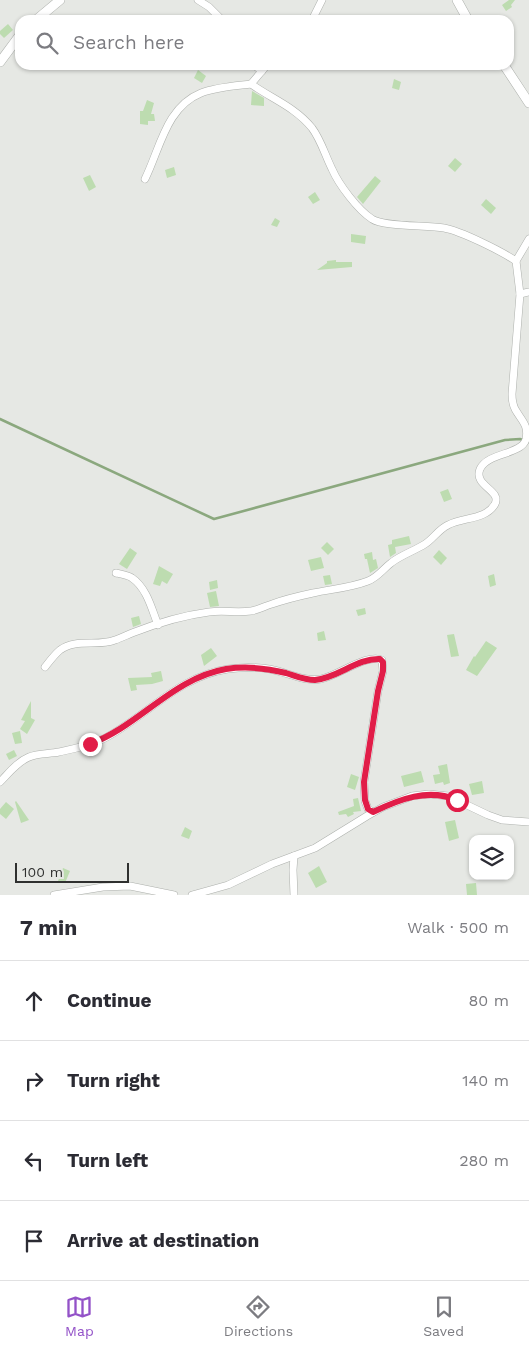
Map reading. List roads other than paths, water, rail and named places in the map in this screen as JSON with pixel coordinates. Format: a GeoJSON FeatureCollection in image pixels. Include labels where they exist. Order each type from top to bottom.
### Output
{"type":"FeatureCollection","features":[{"type":"Feature","properties":{"kind":"street"},"geometry":{"type":"LineString","coordinates":[[42,15],[60,0]]}},
{"type":"Feature","properties":{"kind":"street"},"geometry":{"type":"LineString","coordinates":[[198,0],[217,15]]}},
{"type":"Feature","properties":{"kind":"street"},"geometry":{"type":"LineString","coordinates":[[314,15],[322,0]]}},
{"type":"Feature","properties":{"kind":"street"},"geometry":{"type":"LineString","coordinates":[[457,0],[465,15]]}},
{"type":"Feature","properties":{"kind":"street"},"geometry":{"type":"LineString","coordinates":[[0,62],[15,42]]}},
{"type":"Feature","properties":{"kind":"street"},"geometry":{"type":"LineString","coordinates":[[251,84],[262,70]]}},
{"type":"Feature","properties":{"kind":"street"},"geometry":{"type":"LineString","coordinates":[[507,70],[529,103]]}},
{"type":"Feature","properties":{"kind":"street"},"geometry":{"type":"LineString","coordinates":[[145,179],[169,122],[185,102],[194,96],[208,91],[251,84],[295,110],[310,126],[339,181],[371,219],[381,222],[421,225],[451,230],[516,261]]}},
{"type":"Feature","properties":{"kind":"street"},"geometry":{"type":"LineString","coordinates":[[44,667],[60,651],[75,644],[106,643],[158,625],[211,611],[252,611],[306,594],[336,588],[348,588],[376,577],[393,562],[425,544],[446,525],[486,513],[496,502],[496,498],[482,483],[479,477],[480,470],[490,460],[520,447],[526,440],[528,430],[526,423],[515,410],[512,394],[520,294],[516,261],[529,239]]}},
{"type":"Feature","properties":{"kind":"street"},"geometry":{"type":"LineString","coordinates":[[520,294],[529,292]]}},
{"type":"Feature","properties":{"kind":"street"},"geometry":{"type":"LineString","coordinates":[[116,573],[132,578],[137,583],[149,602],[158,625]]}},
{"type":"Feature","properties":{"kind":"street"},"geometry":{"type":"LineString","coordinates":[[0,782],[20,762],[28,758],[82,747],[102,740],[176,690],[206,674],[243,667],[269,669],[303,679],[315,680],[337,674],[364,661],[380,659],[383,662],[383,671],[378,691],[364,782],[365,800],[368,809],[373,812]]}},
{"type":"Feature","properties":{"kind":"street"},"geometry":{"type":"LineString","coordinates":[[192,895],[228,885],[322,845],[373,812],[412,796],[429,794],[448,796],[488,816],[502,820],[529,822]]}},
{"type":"Feature","properties":{"kind":"street"},"geometry":{"type":"LineString","coordinates":[[294,856],[294,895]]}},
{"type":"Feature","properties":{"kind":"street"},"geometry":{"type":"LineString","coordinates":[[54,895],[102,887],[130,886],[174,895]]}},
{"type":"Feature","properties":{"kind":"waterway"},"geometry":{"type":"LineString","coordinates":[[0,419],[214,519],[505,440],[520,439],[529,442]]}}]}
